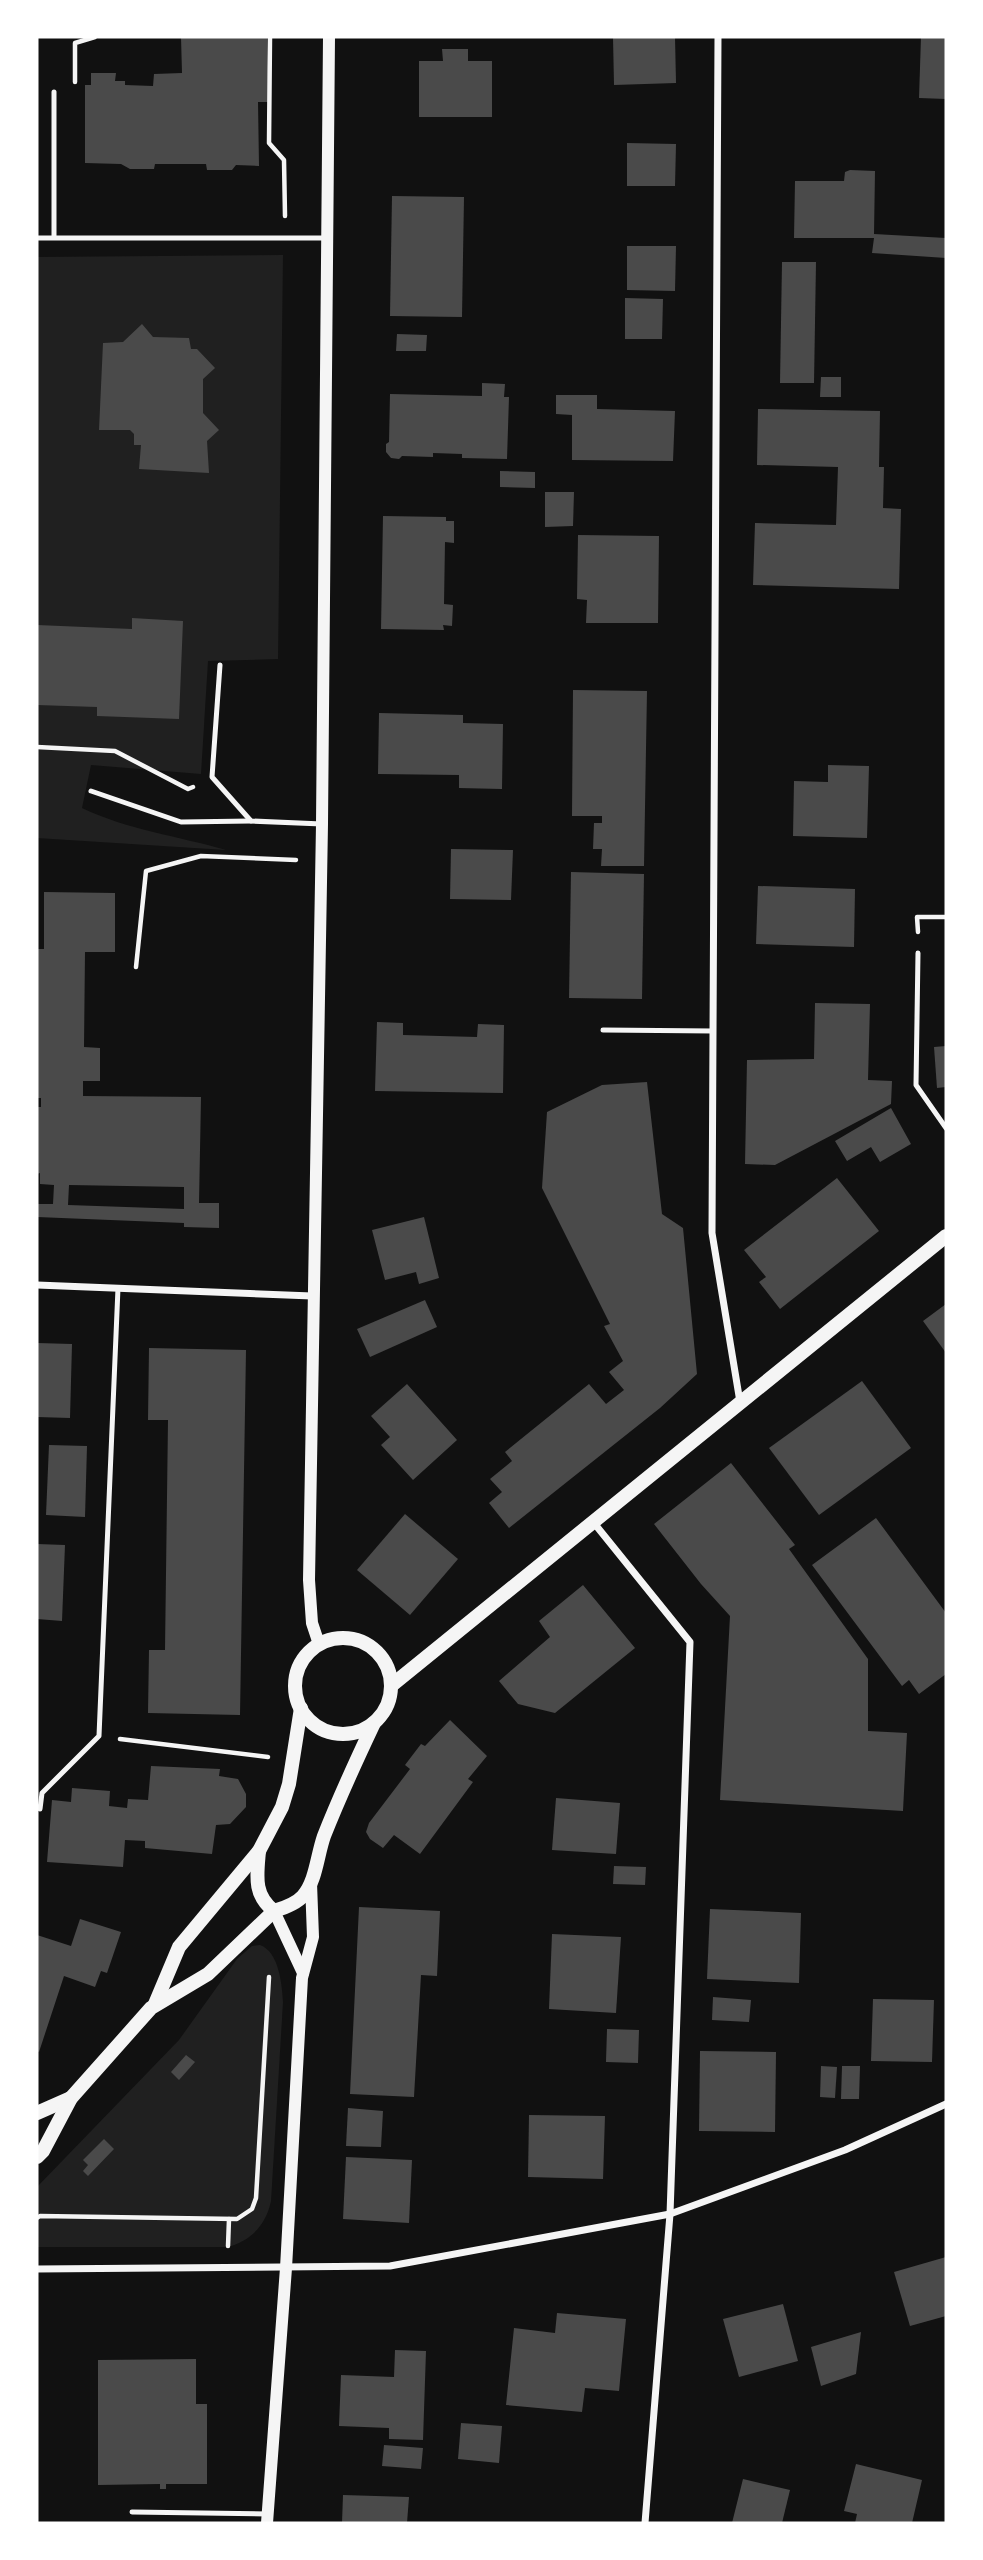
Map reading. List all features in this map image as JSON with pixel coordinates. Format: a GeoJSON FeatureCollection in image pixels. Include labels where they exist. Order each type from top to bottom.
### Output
{"type":"FeatureCollection","features":[{"type":"Feature","properties":{"kind":"main road"},"geometry":{"type":"LineString","coordinates":[[392,1685],[946,1236]]}},
{"type":"Feature","properties":{"kind":"main road"},"geometry":{"type":"LineString","coordinates":[[37,2157],[43,2151],[71,2098],[155,2004],[208,1974],[274,1911],[286,1908],[301,1899],[311,1884],[317,1856],[340,1794],[374,1723],[387,1706],[392,1685],[383,1657],[367,1644],[338,1638],[319,1644],[305,1656],[297,1672],[295,1690],[301,1708],[314,1724],[333,1733],[355,1732],[374,1723]]}},
{"type":"Feature","properties":{"kind":"main road"},"geometry":{"type":"LineString","coordinates":[[155,2004],[179,1947],[259,1851],[282,1807],[289,1784],[301,1708]]}},
{"type":"Feature","properties":{"kind":"main road"},"geometry":{"type":"LineString","coordinates":[[259,1851],[258,1890],[264,1903],[274,1911]]}},
{"type":"Feature","properties":{"kind":"main road"},"geometry":{"type":"LineString","coordinates":[[37,2113],[71,2098]]}},
{"type":"Feature","properties":{"kind":"street"},"geometry":{"type":"LineString","coordinates":[[319,1644],[313,1623],[309,1580],[322,862],[329,37]]}},
{"type":"Feature","properties":{"kind":"street"},"geometry":{"type":"LineString","coordinates":[[718,37],[712,1233],[740,1402]]}},
{"type":"Feature","properties":{"kind":"street"},"geometry":{"type":"LineString","coordinates":[[37,1285],[313,1296]]}},
{"type":"Feature","properties":{"kind":"street"},"geometry":{"type":"LineString","coordinates":[[594,1523],[690,1642],[670,2214],[645,2523]]}},
{"type":"Feature","properties":{"kind":"street"},"geometry":{"type":"LineString","coordinates":[[267,2519],[286,2268],[303,1973],[313,1937],[311,1884]]}},
{"type":"Feature","properties":{"kind":"street"},"geometry":{"type":"LineString","coordinates":[[274,1911],[303,1973]]}},
{"type":"Feature","properties":{"kind":"street"},"geometry":{"type":"LineString","coordinates":[[37,2269],[390,2266],[670,2214],[845,2150],[946,2104]]}},
{"type":"Feature","properties":{"kind":"lane"},"geometry":{"type":"LineString","coordinates":[[54,92],[54,237]]}},
{"type":"Feature","properties":{"kind":"lane"},"geometry":{"type":"LineString","coordinates":[[37,238],[328,238]]}},
{"type":"Feature","properties":{"kind":"lane"},"geometry":{"type":"LineString","coordinates":[[220,665],[212,777],[251,821]]}},
{"type":"Feature","properties":{"kind":"lane"},"geometry":{"type":"LineString","coordinates":[[91,792],[181,822],[322,824]]}},
{"type":"Feature","properties":{"kind":"lane"},"geometry":{"type":"LineString","coordinates":[[918,953],[916,1085],[946,1128]]}},
{"type":"Feature","properties":{"kind":"lane"},"geometry":{"type":"LineString","coordinates":[[603,1030],[713,1031]]}},
{"type":"Feature","properties":{"kind":"lane"},"geometry":{"type":"LineString","coordinates":[[40,1809],[42,1793],[99,1736],[118,1288]]}},
{"type":"Feature","properties":{"kind":"lane"},"geometry":{"type":"LineString","coordinates":[[132,2512],[267,2519]]}},
{"type":"Feature","properties":{"kind":"path"},"geometry":{"type":"LineString","coordinates":[[270,37],[269,142],[284,160],[285,238]]}},
{"type":"Feature","properties":{"kind":"path"},"geometry":{"type":"LineString","coordinates":[[37,747],[115,751],[188,789],[212,777]]}},
{"type":"Feature","properties":{"kind":"path"},"geometry":{"type":"LineString","coordinates":[[136,967],[146,871],[201,856],[322,862]]}},
{"type":"Feature","properties":{"kind":"path"},"geometry":{"type":"LineString","coordinates":[[918,953],[917,916],[946,917]]}},
{"type":"Feature","properties":{"kind":"path"},"geometry":{"type":"LineString","coordinates":[[99,1736],[293,1760]]}},
{"type":"Feature","properties":{"kind":"path"},"geometry":{"type":"LineString","coordinates":[[37,2218],[237,2219],[248,2213],[256,2198],[270,1977]]}},
{"type":"Feature","properties":{"kind":"shaded area"},"geometry":{"type":"Polygon","coordinates":[[[283,255],[278,659],[208,661],[201,774],[91,765],[82,808],[135,827],[226,850],[37,838],[37,257],[283,255]]]}},
{"type":"Feature","properties":{"kind":"shaded area"},"geometry":{"type":"Polygon","coordinates":[[[260,1945],[275,1961],[283,2002],[271,2201],[261,2225],[243,2241],[227,2247],[37,2247],[37,2187],[179,2040],[237,1959],[252,1946],[260,1945]]]}},
{"type":"Feature","properties":{"kind":"building"},"geometry":{"type":"Polygon","coordinates":[[[181,37],[267,37],[269,102],[258,102],[259,166],[236,165],[232,170],[207,170],[206,164],[155,164],[154,169],[130,169],[121,164],[85,163],[85,85],[91,85],[91,73],[116,73],[115,81],[125,81],[125,85],[153,86],[154,74],[182,73],[181,37]]]}},
{"type":"Feature","properties":{"kind":"building"},"geometry":{"type":"Polygon","coordinates":[[[613,37],[675,37],[676,83],[614,85],[613,37]]]}},
{"type":"Feature","properties":{"kind":"building"},"geometry":{"type":"Polygon","coordinates":[[[921,37],[946,37],[946,99],[919,98],[921,37]]]}},
{"type":"Feature","properties":{"kind":"building"},"geometry":{"type":"Polygon","coordinates":[[[442,49],[468,49],[468,61],[492,61],[492,117],[419,117],[419,61],[443,61],[442,49]]]}},
{"type":"Feature","properties":{"kind":"building"},"geometry":{"type":"Polygon","coordinates":[[[627,143],[676,144],[675,186],[627,186],[627,143]]]}},
{"type":"Feature","properties":{"kind":"building"},"geometry":{"type":"Polygon","coordinates":[[[875,171],[874,234],[946,238],[946,258],[872,253],[874,238],[794,238],[795,181],[844,181],[845,172],[875,171]]]}},
{"type":"Feature","properties":{"kind":"building"},"geometry":{"type":"Polygon","coordinates":[[[392,196],[464,197],[462,317],[390,316],[392,196]]]}},
{"type":"Feature","properties":{"kind":"building"},"geometry":{"type":"Polygon","coordinates":[[[627,246],[676,246],[675,291],[627,290],[627,246]]]}},
{"type":"Feature","properties":{"kind":"building"},"geometry":{"type":"Polygon","coordinates":[[[782,262],[816,262],[814,383],[780,383],[782,262]]]}},
{"type":"Feature","properties":{"kind":"building"},"geometry":{"type":"Polygon","coordinates":[[[625,298],[663,299],[662,339],[625,339],[625,298]]]}},
{"type":"Feature","properties":{"kind":"building"},"geometry":{"type":"Polygon","coordinates":[[[142,324],[153,337],[189,338],[191,349],[197,349],[215,368],[203,379],[203,413],[219,430],[207,441],[209,473],[139,469],[141,445],[134,445],[134,434],[130,430],[99,430],[103,343],[123,342],[142,324]]]}},
{"type":"Feature","properties":{"kind":"building"},"geometry":{"type":"Polygon","coordinates":[[[397,334],[427,335],[426,351],[396,351],[397,334]]]}},
{"type":"Feature","properties":{"kind":"building"},"geometry":{"type":"Polygon","coordinates":[[[821,377],[841,377],[841,397],[820,397],[821,377]]]}},
{"type":"Feature","properties":{"kind":"building"},"geometry":{"type":"Polygon","coordinates":[[[482,383],[505,384],[504,397],[509,397],[507,459],[462,458],[462,454],[433,453],[433,457],[402,456],[399,459],[391,458],[386,452],[386,444],[389,442],[390,394],[482,396],[482,383]]]}},
{"type":"Feature","properties":{"kind":"building"},"geometry":{"type":"Polygon","coordinates":[[[556,395],[597,395],[597,409],[675,411],[673,461],[572,460],[572,415],[556,414],[556,395]]]}},
{"type":"Feature","properties":{"kind":"building"},"geometry":{"type":"Polygon","coordinates":[[[758,409],[880,411],[879,467],[884,467],[883,508],[901,509],[899,589],[753,585],[755,523],[836,525],[838,467],[757,465],[758,409]]]}},
{"type":"Feature","properties":{"kind":"building"},"geometry":{"type":"Polygon","coordinates":[[[500,471],[535,472],[535,488],[500,487],[500,471]]]}},
{"type":"Feature","properties":{"kind":"building"},"geometry":{"type":"Polygon","coordinates":[[[545,492],[574,492],[573,526],[545,527],[545,492]]]}},
{"type":"Feature","properties":{"kind":"building"},"geometry":{"type":"Polygon","coordinates":[[[383,516],[446,517],[446,521],[454,521],[454,543],[445,542],[444,604],[453,605],[452,626],[443,625],[444,630],[381,629],[383,516]]]}},
{"type":"Feature","properties":{"kind":"building"},"geometry":{"type":"Polygon","coordinates":[[[578,535],[659,536],[658,623],[586,623],[587,600],[577,599],[578,535]]]}},
{"type":"Feature","properties":{"kind":"building"},"geometry":{"type":"Polygon","coordinates":[[[132,618],[183,621],[179,719],[97,716],[97,707],[37,705],[37,625],[132,629],[132,618]]]}},
{"type":"Feature","properties":{"kind":"building"},"geometry":{"type":"Polygon","coordinates":[[[573,690],[647,691],[644,866],[601,866],[602,849],[593,849],[594,823],[602,823],[602,816],[572,816],[573,690]]]}},
{"type":"Feature","properties":{"kind":"building"},"geometry":{"type":"Polygon","coordinates":[[[379,713],[463,715],[463,723],[503,724],[502,789],[459,788],[459,775],[378,774],[379,713]]]}},
{"type":"Feature","properties":{"kind":"building"},"geometry":{"type":"Polygon","coordinates":[[[828,765],[869,766],[867,838],[793,836],[794,781],[828,782],[828,765]]]}},
{"type":"Feature","properties":{"kind":"building"},"geometry":{"type":"Polygon","coordinates":[[[451,849],[513,850],[511,900],[450,899],[451,849]]]}},
{"type":"Feature","properties":{"kind":"building"},"geometry":{"type":"Polygon","coordinates":[[[571,872],[644,874],[642,999],[569,998],[571,872]]]}},
{"type":"Feature","properties":{"kind":"building"},"geometry":{"type":"Polygon","coordinates":[[[758,886],[855,889],[854,947],[756,944],[758,886]]]}},
{"type":"Feature","properties":{"kind":"building"},"geometry":{"type":"Polygon","coordinates":[[[44,892],[115,893],[115,952],[85,952],[84,1047],[100,1048],[100,1081],[83,1081],[83,1096],[201,1097],[199,1203],[219,1203],[219,1228],[184,1227],[184,1223],[37,1217],[37,1204],[53,1204],[54,1185],[40,1184],[40,1173],[37,1174],[37,1111],[38,1107],[41,1107],[41,1098],[37,1098],[37,949],[44,949],[44,892]],[[69,1185],[68,1205],[184,1209],[184,1187],[69,1185]]]}},
{"type":"Feature","properties":{"kind":"building"},"geometry":{"type":"Polygon","coordinates":[[[815,1003],[870,1004],[868,1080],[892,1081],[891,1104],[775,1165],[745,1164],[747,1060],[814,1059],[815,1003]]]}},
{"type":"Feature","properties":{"kind":"building"},"geometry":{"type":"Polygon","coordinates":[[[377,1022],[403,1023],[403,1035],[477,1037],[478,1024],[504,1025],[503,1093],[375,1091],[377,1022]]]}},
{"type":"Feature","properties":{"kind":"building"},"geometry":{"type":"Polygon","coordinates":[[[946,1046],[946,1087],[937,1088],[934,1047],[946,1046]]]}},
{"type":"Feature","properties":{"kind":"building"},"geometry":{"type":"Polygon","coordinates":[[[647,1082],[662,1214],[683,1228],[697,1374],[660,1408],[509,1528],[489,1503],[502,1492],[490,1479],[512,1461],[505,1452],[589,1384],[606,1404],[624,1390],[609,1372],[623,1361],[604,1326],[610,1324],[542,1188],[547,1112],[602,1085],[647,1082]]]}},
{"type":"Feature","properties":{"kind":"building"},"geometry":{"type":"Polygon","coordinates":[[[891,1108],[911,1144],[880,1162],[871,1147],[847,1161],[835,1141],[891,1108]]]}},
{"type":"Feature","properties":{"kind":"building"},"geometry":{"type":"Polygon","coordinates":[[[837,1178],[879,1231],[780,1309],[759,1282],[766,1277],[744,1250],[837,1178]]]}},
{"type":"Feature","properties":{"kind":"building"},"geometry":{"type":"Polygon","coordinates":[[[424,1217],[439,1278],[419,1284],[416,1272],[385,1280],[372,1230],[424,1217]]]}},
{"type":"Feature","properties":{"kind":"building"},"geometry":{"type":"Polygon","coordinates":[[[425,1300],[437,1327],[370,1357],[357,1329],[425,1300]]]}},
{"type":"Feature","properties":{"kind":"building"},"geometry":{"type":"Polygon","coordinates":[[[946,1304],[946,1353],[923,1321],[946,1304]]]}},
{"type":"Feature","properties":{"kind":"building"},"geometry":{"type":"Polygon","coordinates":[[[37,1343],[72,1344],[70,1418],[37,1417],[37,1343]]]}},
{"type":"Feature","properties":{"kind":"building"},"geometry":{"type":"Polygon","coordinates":[[[149,1348],[246,1350],[240,1715],[148,1713],[149,1650],[165,1650],[168,1420],[148,1420],[149,1348]]]}},
{"type":"Feature","properties":{"kind":"building"},"geometry":{"type":"Polygon","coordinates":[[[862,1381],[911,1448],[819,1515],[769,1448],[862,1381]]]}},
{"type":"Feature","properties":{"kind":"building"},"geometry":{"type":"Polygon","coordinates":[[[407,1384],[457,1440],[413,1480],[381,1445],[390,1437],[371,1416],[407,1384]]]}},
{"type":"Feature","properties":{"kind":"building"},"geometry":{"type":"Polygon","coordinates":[[[49,1445],[87,1446],[85,1517],[46,1515],[49,1445]]]}},
{"type":"Feature","properties":{"kind":"building"},"geometry":{"type":"Polygon","coordinates":[[[731,1463],[795,1545],[789,1549],[868,1659],[868,1731],[907,1733],[903,1811],[720,1800],[730,1616],[654,1524],[731,1463]]]}},
{"type":"Feature","properties":{"kind":"building"},"geometry":{"type":"Polygon","coordinates":[[[405,1514],[458,1559],[410,1615],[357,1570],[405,1514]]]}},
{"type":"Feature","properties":{"kind":"building"},"geometry":{"type":"Polygon","coordinates":[[[876,1518],[946,1613],[946,1674],[919,1694],[909,1680],[902,1686],[812,1565],[876,1518]]]}},
{"type":"Feature","properties":{"kind":"building"},"geometry":{"type":"Polygon","coordinates":[[[37,1544],[65,1545],[62,1621],[37,1619],[37,1544]]]}},
{"type":"Feature","properties":{"kind":"building"},"geometry":{"type":"Polygon","coordinates":[[[583,1585],[635,1648],[555,1713],[518,1704],[499,1681],[550,1637],[539,1621],[583,1585]]]}},
{"type":"Feature","properties":{"kind":"building"},"geometry":{"type":"Polygon","coordinates":[[[450,1720],[487,1756],[468,1779],[473,1782],[420,1854],[394,1835],[383,1848],[370,1839],[366,1832],[369,1823],[410,1769],[405,1765],[421,1744],[425,1746],[450,1720]]]}},
{"type":"Feature","properties":{"kind":"building"},"geometry":{"type":"Polygon","coordinates":[[[151,1766],[220,1769],[219,1776],[238,1779],[246,1794],[246,1807],[230,1824],[216,1825],[212,1854],[145,1848],[145,1841],[125,1840],[123,1867],[47,1862],[52,1800],[71,1802],[72,1788],[110,1791],[109,1806],[127,1808],[128,1799],[148,1800],[151,1766]]]}},
{"type":"Feature","properties":{"kind":"building"},"geometry":{"type":"Polygon","coordinates":[[[556,1798],[620,1803],[616,1854],[552,1850],[556,1798]]]}},
{"type":"Feature","properties":{"kind":"building"},"geometry":{"type":"Polygon","coordinates":[[[614,1866],[646,1867],[645,1885],[613,1884],[614,1866]]]}},
{"type":"Feature","properties":{"kind":"building"},"geometry":{"type":"Polygon","coordinates":[[[359,1907],[440,1911],[437,1976],[421,1975],[414,2097],[350,2094],[359,1907]]]}},
{"type":"Feature","properties":{"kind":"building"},"geometry":{"type":"Polygon","coordinates":[[[710,1909],[801,1913],[799,1983],[707,1979],[710,1909]]]}},
{"type":"Feature","properties":{"kind":"building"},"geometry":{"type":"Polygon","coordinates":[[[80,1919],[121,1932],[107,1973],[101,1971],[95,1987],[64,1976],[39,2052],[37,1935],[71,1946],[80,1919]]]}},
{"type":"Feature","properties":{"kind":"building"},"geometry":{"type":"Polygon","coordinates":[[[552,1934],[621,1937],[616,2013],[549,2009],[552,1934]]]}},
{"type":"Feature","properties":{"kind":"building"},"geometry":{"type":"Polygon","coordinates":[[[713,1997],[751,2000],[749,2022],[712,2020],[713,1997]]]}},
{"type":"Feature","properties":{"kind":"building"},"geometry":{"type":"Polygon","coordinates":[[[873,1999],[934,2000],[932,2062],[871,2061],[873,1999]]]}},
{"type":"Feature","properties":{"kind":"building"},"geometry":{"type":"Polygon","coordinates":[[[607,2029],[639,2030],[638,2063],[606,2062],[607,2029]]]}},
{"type":"Feature","properties":{"kind":"building"},"geometry":{"type":"Polygon","coordinates":[[[700,2051],[776,2052],[775,2132],[699,2131],[700,2051]]]}},
{"type":"Feature","properties":{"kind":"building"},"geometry":{"type":"Polygon","coordinates":[[[186,2055],[195,2062],[179,2080],[171,2072],[186,2055]]]}},
{"type":"Feature","properties":{"kind":"building"},"geometry":{"type":"Polygon","coordinates":[[[821,2066],[837,2067],[835,2098],[820,2097],[821,2066]]]}},
{"type":"Feature","properties":{"kind":"building"},"geometry":{"type":"Polygon","coordinates":[[[842,2066],[860,2066],[859,2099],[841,2099],[842,2066]]]}},
{"type":"Feature","properties":{"kind":"building"},"geometry":{"type":"Polygon","coordinates":[[[348,2108],[383,2111],[381,2147],[346,2146],[348,2108]]]}},
{"type":"Feature","properties":{"kind":"building"},"geometry":{"type":"Polygon","coordinates":[[[529,2115],[605,2116],[603,2179],[528,2177],[529,2115]]]}},
{"type":"Feature","properties":{"kind":"building"},"geometry":{"type":"Polygon","coordinates":[[[104,2139],[114,2149],[88,2176],[83,2171],[88,2165],[83,2160],[104,2139]]]}},
{"type":"Feature","properties":{"kind":"building"},"geometry":{"type":"Polygon","coordinates":[[[346,2157],[412,2160],[409,2223],[343,2219],[346,2157]]]}},
{"type":"Feature","properties":{"kind":"building"},"geometry":{"type":"Polygon","coordinates":[[[946,2257],[946,2316],[910,2326],[894,2272],[946,2257]]]}},
{"type":"Feature","properties":{"kind":"building"},"geometry":{"type":"Polygon","coordinates":[[[783,2304],[798,2361],[739,2377],[723,2319],[783,2304]]]}},
{"type":"Feature","properties":{"kind":"building"},"geometry":{"type":"Polygon","coordinates":[[[557,2313],[626,2319],[619,2391],[585,2388],[582,2412],[506,2405],[514,2328],[555,2333],[557,2313]]]}},
{"type":"Feature","properties":{"kind":"building"},"geometry":{"type":"Polygon","coordinates":[[[861,2332],[856,2374],[821,2386],[811,2347],[861,2332]]]}},
{"type":"Feature","properties":{"kind":"building"},"geometry":{"type":"Polygon","coordinates":[[[395,2350],[426,2351],[423,2440],[389,2439],[389,2428],[339,2426],[341,2375],[394,2377],[395,2350]]]}},
{"type":"Feature","properties":{"kind":"building"},"geometry":{"type":"Polygon","coordinates":[[[196,2359],[196,2404],[207,2404],[207,2484],[166,2484],[166,2489],[160,2489],[160,2484],[98,2485],[98,2360],[196,2359]]]}},
{"type":"Feature","properties":{"kind":"building"},"geometry":{"type":"Polygon","coordinates":[[[461,2423],[502,2426],[499,2463],[458,2459],[461,2423]]]}},
{"type":"Feature","properties":{"kind":"building"},"geometry":{"type":"Polygon","coordinates":[[[384,2445],[423,2448],[421,2469],[382,2466],[384,2445]]]}},
{"type":"Feature","properties":{"kind":"building"},"geometry":{"type":"Polygon","coordinates":[[[856,2464],[922,2480],[912,2523],[855,2523],[857,2514],[844,2511],[856,2464]]]}},
{"type":"Feature","properties":{"kind":"building"},"geometry":{"type":"Polygon","coordinates":[[[743,2479],[790,2490],[782,2523],[732,2523],[743,2479]]]}},
{"type":"Feature","properties":{"kind":"building"},"geometry":{"type":"Polygon","coordinates":[[[343,2495],[409,2497],[407,2523],[342,2523],[343,2495]]]}}]}
